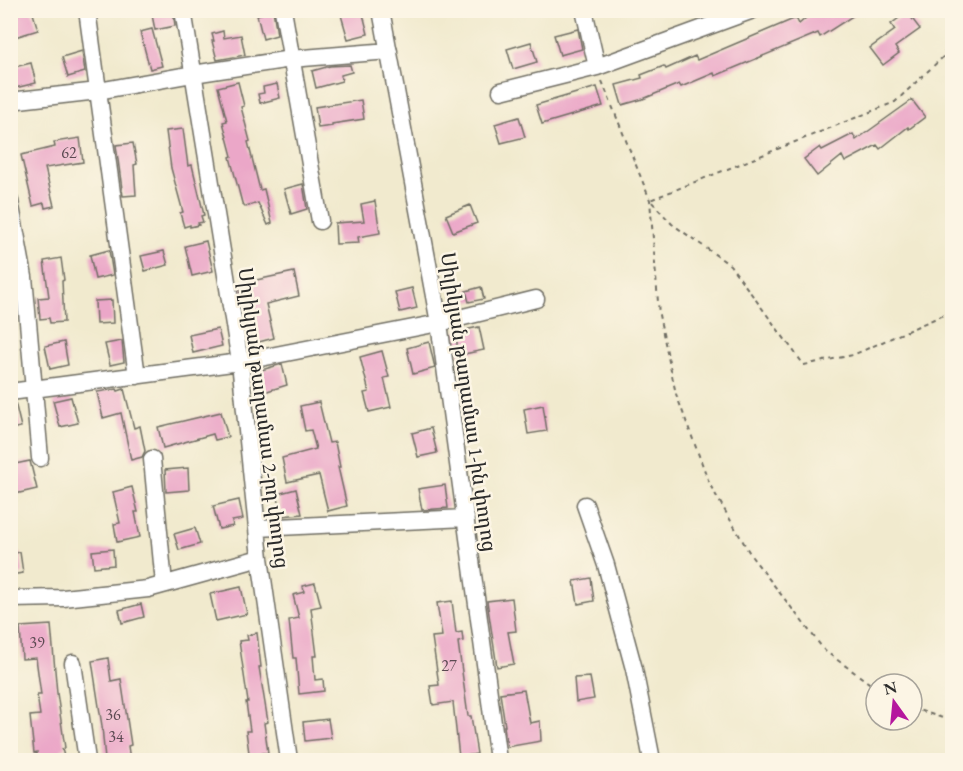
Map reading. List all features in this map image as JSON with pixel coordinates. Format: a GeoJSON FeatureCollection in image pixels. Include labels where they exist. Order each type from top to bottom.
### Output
{"type":"FeatureCollection","features":[{"type":"Feature","properties":{"kind":"street"},"geometry":{"type":"LineString","coordinates":[[87,10],[137,376]]}},
{"type":"Feature","properties":{"kind":"street","name":"Սիլիկյան թաղամաս 2-րդ փողոց"},"geometry":{"type":"LineString","coordinates":[[183,10],[240,362],[260,558],[289,760]]}},
{"type":"Feature","properties":{"kind":"street"},"geometry":{"type":"LineString","coordinates":[[283,10],[320,221]]}},
{"type":"Feature","properties":{"kind":"street","name":"Սիլիկյան թաղամաս 1-ին փողոց"},"geometry":{"type":"LineString","coordinates":[[381,10],[440,323],[498,760]]}},
{"type":"Feature","properties":{"kind":"street"},"geometry":{"type":"LineString","coordinates":[[584,10],[597,67]]}},
{"type":"Feature","properties":{"kind":"street"},"geometry":{"type":"LineString","coordinates":[[501,91],[597,67],[724,16],[753,10]]}},
{"type":"Feature","properties":{"kind":"street"},"geometry":{"type":"LineString","coordinates":[[10,101],[98,91],[291,59],[389,51]]}},
{"type":"Feature","properties":{"kind":"street"},"geometry":{"type":"LineString","coordinates":[[10,201],[24,277],[39,458]]}},
{"type":"Feature","properties":{"kind":"street"},"geometry":{"type":"LineString","coordinates":[[10,392],[240,362],[440,323],[536,299]]}},
{"type":"Feature","properties":{"kind":"street"},"geometry":{"type":"LineString","coordinates":[[152,459],[164,584]]}},
{"type":"Feature","properties":{"kind":"street"},"geometry":{"type":"LineString","coordinates":[[585,505],[606,565],[634,669],[652,760]]}},
{"type":"Feature","properties":{"kind":"street"},"geometry":{"type":"LineString","coordinates":[[258,528],[466,518]]}},
{"type":"Feature","properties":{"kind":"street"},"geometry":{"type":"LineString","coordinates":[[10,599],[63,598],[148,589],[260,558]]}},
{"type":"Feature","properties":{"kind":"street"},"geometry":{"type":"LineString","coordinates":[[73,663],[87,760]]}},
{"type":"Feature","properties":{"kind":"path"},"geometry":{"type":"LineString","coordinates":[[650,200],[895,102],[944,57],[952,31]]}},
{"type":"Feature","properties":{"kind":"path"},"geometry":{"type":"LineString","coordinates":[[597,67],[650,200],[658,315],[676,394],[710,485],[752,557],[825,651],[864,679]]}},
{"type":"Feature","properties":{"kind":"path"},"geometry":{"type":"LineString","coordinates":[[650,200],[672,224],[730,265],[804,365],[853,355],[952,310]]}},
{"type":"Feature","properties":{"kind":"path"},"geometry":{"type":"LineString","coordinates":[[924,712],[952,721]]}},
{"type":"Feature","properties":{"kind":"building"},"geometry":{"type":"Polygon","coordinates":[[[32,10],[38,30],[15,37],[10,23],[10,14],[32,10]]]}},
{"type":"Feature","properties":{"kind":"building"},"geometry":{"type":"Polygon","coordinates":[[[151,10],[173,10],[175,26],[155,30],[151,10]]]}},
{"type":"Feature","properties":{"kind":"building"},"geometry":{"type":"Polygon","coordinates":[[[273,10],[277,35],[263,39],[257,15],[273,10]]]}},
{"type":"Feature","properties":{"kind":"building"},"geometry":{"type":"Polygon","coordinates":[[[362,10],[368,34],[348,39],[341,15],[362,10]]]}},
{"type":"Feature","properties":{"kind":"building"},"geometry":{"type":"Polygon","coordinates":[[[815,10],[862,10],[820,37],[818,33],[715,76],[714,73],[681,87],[679,84],[622,105],[616,85],[642,78],[641,75],[664,66],[666,69],[695,56],[697,60],[796,18],[799,24],[815,10]]]}},
{"type":"Feature","properties":{"kind":"building"},"geometry":{"type":"Polygon","coordinates":[[[907,12],[920,29],[895,47],[899,53],[883,65],[870,48],[895,30],[891,24],[907,12]]]}},
{"type":"Feature","properties":{"kind":"building"},"geometry":{"type":"Polygon","coordinates":[[[152,29],[162,66],[150,69],[140,32],[152,29]]]}},
{"type":"Feature","properties":{"kind":"building"},"geometry":{"type":"Polygon","coordinates":[[[578,29],[582,49],[560,55],[554,35],[578,29]]]}},
{"type":"Feature","properties":{"kind":"building"},"geometry":{"type":"Polygon","coordinates":[[[223,31],[224,38],[241,35],[245,55],[217,60],[212,34],[223,31]]]}},
{"type":"Feature","properties":{"kind":"building"},"geometry":{"type":"Polygon","coordinates":[[[531,42],[537,62],[513,69],[507,49],[531,42]]]}},
{"type":"Feature","properties":{"kind":"building"},"geometry":{"type":"Polygon","coordinates":[[[82,51],[85,72],[68,77],[62,57],[82,51]]]}},
{"type":"Feature","properties":{"kind":"building"},"geometry":{"type":"Polygon","coordinates":[[[31,63],[36,83],[15,88],[10,68],[31,63]]]}},
{"type":"Feature","properties":{"kind":"building"},"geometry":{"type":"Polygon","coordinates":[[[350,65],[352,72],[341,75],[342,81],[316,88],[312,71],[330,66],[350,65]]]}},
{"type":"Feature","properties":{"kind":"building"},"geometry":{"type":"Polygon","coordinates":[[[238,82],[244,106],[241,107],[250,141],[248,142],[260,190],[264,189],[272,223],[268,225],[258,203],[246,207],[242,203],[230,157],[232,156],[223,122],[227,121],[218,87],[238,82]]]}},
{"type":"Feature","properties":{"kind":"building"},"geometry":{"type":"Polygon","coordinates":[[[277,84],[280,98],[260,103],[258,94],[264,93],[263,87],[277,84]]]}},
{"type":"Feature","properties":{"kind":"building"},"geometry":{"type":"Polygon","coordinates":[[[597,87],[603,106],[542,124],[536,105],[597,87]]]}},
{"type":"Feature","properties":{"kind":"building"},"geometry":{"type":"Polygon","coordinates":[[[361,100],[364,119],[318,128],[315,107],[361,100]]]}},
{"type":"Feature","properties":{"kind":"building"},"geometry":{"type":"Polygon","coordinates":[[[912,100],[925,117],[880,149],[877,145],[845,162],[842,156],[817,176],[804,159],[820,147],[822,150],[853,134],[856,140],[912,100]]]}},
{"type":"Feature","properties":{"kind":"building"},"geometry":{"type":"Polygon","coordinates":[[[519,117],[525,137],[501,143],[495,124],[519,117]]]}},
{"type":"Feature","properties":{"kind":"building"},"geometry":{"type":"Polygon","coordinates":[[[183,129],[188,166],[192,165],[204,215],[201,216],[203,222],[190,227],[190,225],[184,227],[180,213],[183,212],[171,168],[166,131],[183,129]]]}},
{"type":"Feature","properties":{"kind":"building"},"geometry":{"type":"Polygon","coordinates":[[[80,138],[83,162],[45,168],[54,206],[45,208],[44,203],[33,206],[21,155],[55,147],[54,142],[80,138]]]}},
{"type":"Feature","properties":{"kind":"building"},"geometry":{"type":"Polygon","coordinates":[[[133,143],[137,164],[134,165],[136,195],[123,196],[116,145],[133,143]]]}},
{"type":"Feature","properties":{"kind":"building"},"geometry":{"type":"Polygon","coordinates":[[[303,184],[307,209],[291,214],[284,189],[303,184]]]}},
{"type":"Feature","properties":{"kind":"building"},"geometry":{"type":"Polygon","coordinates":[[[375,201],[380,233],[358,237],[359,243],[336,244],[335,223],[364,221],[361,204],[375,201]]]}},
{"type":"Feature","properties":{"kind":"building"},"geometry":{"type":"Polygon","coordinates":[[[470,205],[477,223],[453,232],[446,215],[470,205]]]}},
{"type":"Feature","properties":{"kind":"building"},"geometry":{"type":"Polygon","coordinates":[[[206,241],[213,271],[192,276],[185,246],[206,241]]]}},
{"type":"Feature","properties":{"kind":"building"},"geometry":{"type":"Polygon","coordinates":[[[109,250],[113,275],[95,279],[90,255],[109,250]]]}},
{"type":"Feature","properties":{"kind":"building"},"geometry":{"type":"Polygon","coordinates":[[[164,251],[168,265],[145,271],[141,256],[164,251]]]}},
{"type":"Feature","properties":{"kind":"building"},"geometry":{"type":"Polygon","coordinates":[[[61,258],[64,280],[62,281],[64,322],[50,323],[49,318],[40,319],[38,298],[49,297],[44,261],[61,258]]]}},
{"type":"Feature","properties":{"kind":"building"},"geometry":{"type":"Polygon","coordinates":[[[294,272],[299,296],[266,304],[274,338],[255,343],[247,308],[244,309],[238,284],[294,272]]]}},
{"type":"Feature","properties":{"kind":"building"},"geometry":{"type":"Polygon","coordinates":[[[481,287],[484,299],[469,302],[466,291],[481,287]]]}},
{"type":"Feature","properties":{"kind":"building"},"geometry":{"type":"Polygon","coordinates":[[[412,288],[417,308],[400,312],[395,292],[412,288]]]}},
{"type":"Feature","properties":{"kind":"building"},"geometry":{"type":"Polygon","coordinates":[[[112,300],[113,323],[96,324],[95,301],[112,300]]]}},
{"type":"Feature","properties":{"kind":"building"},"geometry":{"type":"Polygon","coordinates":[[[479,327],[484,350],[459,355],[455,332],[479,327]]]}},
{"type":"Feature","properties":{"kind":"building"},"geometry":{"type":"Polygon","coordinates":[[[218,329],[222,346],[193,353],[189,335],[218,329]]]}},
{"type":"Feature","properties":{"kind":"building"},"geometry":{"type":"Polygon","coordinates":[[[122,341],[124,362],[110,365],[105,344],[122,341]]]}},
{"type":"Feature","properties":{"kind":"building"},"geometry":{"type":"Polygon","coordinates":[[[64,342],[68,365],[50,369],[45,346],[64,342]]]}},
{"type":"Feature","properties":{"kind":"building"},"geometry":{"type":"Polygon","coordinates":[[[429,342],[435,368],[413,374],[407,348],[429,342]]]}},
{"type":"Feature","properties":{"kind":"building"},"geometry":{"type":"Polygon","coordinates":[[[382,351],[389,377],[384,378],[391,407],[369,412],[364,393],[369,392],[360,357],[382,351]]]}},
{"type":"Feature","properties":{"kind":"building"},"geometry":{"type":"Polygon","coordinates":[[[282,364],[287,385],[264,392],[258,371],[282,364]]]}},
{"type":"Feature","properties":{"kind":"building"},"geometry":{"type":"Polygon","coordinates":[[[117,389],[118,391],[124,389],[134,428],[140,426],[145,451],[142,457],[131,460],[121,413],[103,418],[97,392],[117,389]]]}},
{"type":"Feature","properties":{"kind":"building"},"geometry":{"type":"Polygon","coordinates":[[[71,397],[78,423],[60,427],[53,401],[71,397]]]}},
{"type":"Feature","properties":{"kind":"building"},"geometry":{"type":"Polygon","coordinates":[[[10,402],[15,402],[21,427],[10,429],[10,402]]]}},
{"type":"Feature","properties":{"kind":"building"},"geometry":{"type":"Polygon","coordinates":[[[319,402],[329,443],[335,442],[347,506],[328,511],[319,475],[287,482],[282,458],[316,449],[311,430],[305,431],[300,406],[319,402]]]}},
{"type":"Feature","properties":{"kind":"building"},"geometry":{"type":"Polygon","coordinates":[[[543,405],[547,431],[528,434],[524,409],[543,405]]]}},
{"type":"Feature","properties":{"kind":"building"},"geometry":{"type":"Polygon","coordinates":[[[221,412],[228,437],[215,440],[213,434],[163,448],[158,427],[221,412]]]}},
{"type":"Feature","properties":{"kind":"building"},"geometry":{"type":"Polygon","coordinates":[[[431,428],[437,453],[418,457],[412,433],[431,428]]]}},
{"type":"Feature","properties":{"kind":"building"},"geometry":{"type":"Polygon","coordinates":[[[30,461],[37,489],[15,494],[10,476],[10,465],[30,461]]]}},
{"type":"Feature","properties":{"kind":"building"},"geometry":{"type":"Polygon","coordinates":[[[188,468],[189,490],[166,492],[165,470],[188,468]]]}},
{"type":"Feature","properties":{"kind":"building"},"geometry":{"type":"Polygon","coordinates":[[[445,485],[448,508],[422,510],[418,489],[445,485]]]}},
{"type":"Feature","properties":{"kind":"building"},"geometry":{"type":"Polygon","coordinates":[[[132,487],[138,512],[135,512],[140,537],[117,542],[114,524],[120,523],[113,492],[132,487]]]}},
{"type":"Feature","properties":{"kind":"building"},"geometry":{"type":"Polygon","coordinates":[[[296,489],[302,514],[282,516],[277,494],[296,489]]]}},
{"type":"Feature","properties":{"kind":"building"},"geometry":{"type":"Polygon","coordinates":[[[239,500],[243,519],[232,521],[233,526],[219,529],[213,506],[239,500]]]}},
{"type":"Feature","properties":{"kind":"building"},"geometry":{"type":"Polygon","coordinates":[[[195,528],[200,544],[179,550],[174,534],[195,528]]]}},
{"type":"Feature","properties":{"kind":"building"},"geometry":{"type":"Polygon","coordinates":[[[113,549],[114,565],[94,567],[92,551],[113,549]]]}},
{"type":"Feature","properties":{"kind":"building"},"geometry":{"type":"Polygon","coordinates":[[[20,552],[23,573],[10,575],[10,554],[20,552]]]}},
{"type":"Feature","properties":{"kind":"building"},"geometry":{"type":"Polygon","coordinates":[[[591,578],[594,601],[578,604],[574,581],[591,578]]]}},
{"type":"Feature","properties":{"kind":"building"},"geometry":{"type":"Polygon","coordinates":[[[315,583],[321,606],[311,608],[317,656],[313,656],[315,680],[323,679],[324,691],[299,694],[296,658],[293,658],[289,620],[299,618],[293,595],[304,592],[303,586],[315,583]]]}},
{"type":"Feature","properties":{"kind":"building"},"geometry":{"type":"Polygon","coordinates":[[[241,587],[247,614],[216,621],[210,594],[241,587]]]}},
{"type":"Feature","properties":{"kind":"building"},"geometry":{"type":"Polygon","coordinates":[[[512,598],[516,631],[508,632],[514,664],[497,667],[487,601],[512,598]]]}},
{"type":"Feature","properties":{"kind":"building"},"geometry":{"type":"Polygon","coordinates":[[[452,601],[456,633],[462,632],[463,641],[458,642],[468,716],[471,716],[477,754],[459,757],[453,702],[433,705],[430,686],[439,685],[432,637],[442,636],[437,603],[452,601]]]}},
{"type":"Feature","properties":{"kind":"building"},"geometry":{"type":"Polygon","coordinates":[[[141,604],[144,617],[122,623],[119,610],[141,604]]]}},
{"type":"Feature","properties":{"kind":"building"},"geometry":{"type":"Polygon","coordinates":[[[51,625],[65,748],[62,749],[65,760],[37,760],[37,752],[34,753],[30,716],[40,715],[37,695],[41,695],[36,658],[22,659],[20,627],[51,625]]]}},
{"type":"Feature","properties":{"kind":"building"},"geometry":{"type":"Polygon","coordinates":[[[257,633],[261,667],[259,667],[268,722],[264,723],[268,753],[263,753],[264,760],[250,760],[246,731],[250,731],[246,702],[248,702],[239,641],[248,640],[247,635],[257,633]]]}},
{"type":"Feature","properties":{"kind":"building"},"geometry":{"type":"Polygon","coordinates":[[[108,658],[111,681],[121,679],[131,745],[128,746],[130,760],[105,760],[92,661],[108,658]]]}},
{"type":"Feature","properties":{"kind":"building"},"geometry":{"type":"Polygon","coordinates":[[[590,677],[594,699],[576,702],[574,678],[590,677]]]}},
{"type":"Feature","properties":{"kind":"building"},"geometry":{"type":"Polygon","coordinates":[[[524,690],[530,723],[540,721],[541,741],[507,747],[500,693],[524,690]]]}},
{"type":"Feature","properties":{"kind":"building"},"geometry":{"type":"Polygon","coordinates":[[[328,719],[331,738],[305,741],[303,722],[328,719]]]}}]}
